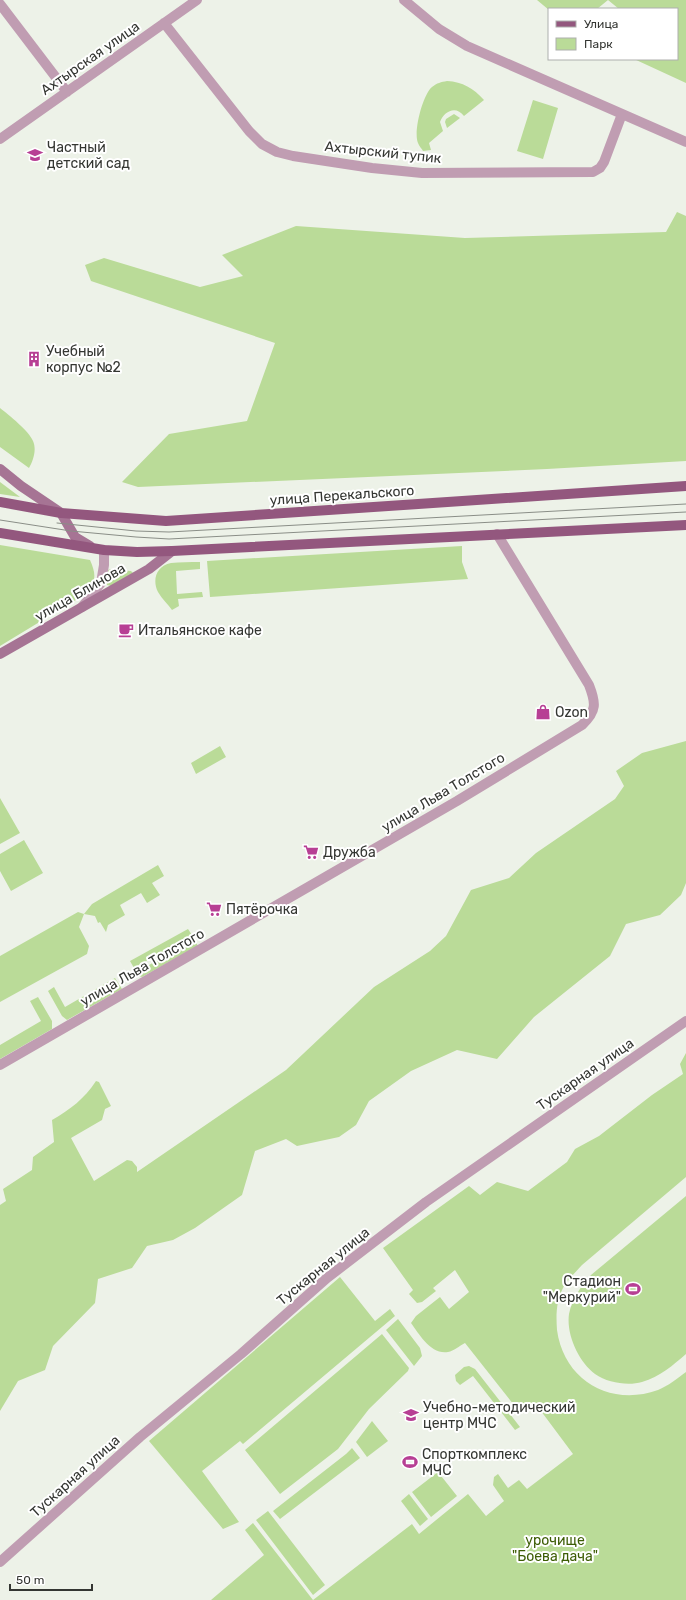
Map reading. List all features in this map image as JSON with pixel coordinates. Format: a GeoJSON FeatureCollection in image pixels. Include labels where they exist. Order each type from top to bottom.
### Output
{"type":"FeatureCollection","features":[{"type":"Feature","properties":{"kind":"main road","name":"улица Перекальского"},"geometry":{"type":"LineString","coordinates":[[0,502],[61,513],[166,521],[686,486]]}},
{"type":"Feature","properties":{"kind":"main road"},"geometry":{"type":"LineString","coordinates":[[0,533],[104,550],[137,552],[686,524]]}},
{"type":"Feature","properties":{"kind":"street","name":"Ахтырская улица"},"geometry":{"type":"LineString","coordinates":[[0,139],[197,0]]}},
{"type":"Feature","properties":{"kind":"street"},"geometry":{"type":"LineString","coordinates":[[404,0],[439,29],[467,46],[686,142]]}},
{"type":"Feature","properties":{"kind":"street"},"geometry":{"type":"LineString","coordinates":[[0,4],[67,92]]}},
{"type":"Feature","properties":{"kind":"street","name":"Ахтырский тупик"},"geometry":{"type":"LineString","coordinates":[[164,23],[249,131],[262,144],[277,152],[293,156],[372,168],[422,173],[593,172],[600,168],[604,162],[622,114]]}},
{"type":"Feature","properties":{"kind":"street"},"geometry":{"type":"LineString","coordinates":[[0,469],[21,486],[61,513],[75,537],[92,547],[104,550],[104,565],[101,583],[82,607]]}},
{"type":"Feature","properties":{"kind":"street","name":"улица Льва Толстого"},"geometry":{"type":"LineString","coordinates":[[0,1065],[457,801],[582,725],[590,718],[594,709],[594,697],[589,684],[496,534]]}},
{"type":"Feature","properties":{"kind":"street","name":"улица Блинова"},"geometry":{"type":"LineString","coordinates":[[0,654],[149,569],[172,551]]}},
{"type":"Feature","properties":{"kind":"street","name":"Тускарная улица"},"geometry":{"type":"LineString","coordinates":[[0,1562],[140,1437],[241,1354],[327,1278],[426,1202],[686,1021]]}},
{"type":"Feature","properties":{"kind":"green space"},"geometry":{"type":"Polygon","coordinates":[[[537,0],[608,0],[598,8],[548,9],[537,0]]]}},
{"type":"Feature","properties":{"kind":"green space"},"geometry":{"type":"Polygon","coordinates":[[[608,0],[686,0],[686,83],[636,60],[678,60],[678,8],[618,8],[608,0]]]}},
{"type":"Feature","properties":{"kind":"green space"},"geometry":{"type":"Polygon","coordinates":[[[447,81],[467,86],[484,100],[464,116],[454,110],[447,112],[440,122],[443,131],[429,143],[431,150],[423,151],[418,144],[417,138],[418,122],[422,105],[425,97],[432,87],[447,81]]]}},
{"type":"Feature","properties":{"kind":"green space"},"geometry":{"type":"Polygon","coordinates":[[[533,100],[558,108],[543,159],[517,151],[533,100]]]}},
{"type":"Feature","properties":{"kind":"green space"},"geometry":{"type":"Polygon","coordinates":[[[454,114],[460,118],[447,128],[445,122],[446,119],[454,114]]]}},
{"type":"Feature","properties":{"kind":"green space"},"geometry":{"type":"Polygon","coordinates":[[[677,212],[686,216],[686,461],[547,469],[138,487],[122,482],[169,434],[247,421],[275,343],[91,281],[85,265],[104,258],[200,287],[243,276],[222,255],[296,226],[465,238],[666,232],[677,212]]]}},
{"type":"Feature","properties":{"kind":"green space"},"geometry":{"type":"Polygon","coordinates":[[[0,408],[23,428],[33,441],[35,452],[29,468],[0,447],[0,408]]]}},
{"type":"Feature","properties":{"kind":"green space"},"geometry":{"type":"Polygon","coordinates":[[[0,482],[20,497],[0,494],[0,482]]]}},
{"type":"Feature","properties":{"kind":"green space"},"geometry":{"type":"Polygon","coordinates":[[[0,545],[90,560],[94,570],[94,579],[84,595],[0,646],[0,545]]]}},
{"type":"Feature","properties":{"kind":"green space"},"geometry":{"type":"Polygon","coordinates":[[[462,546],[462,562],[468,579],[210,597],[207,561],[462,546]]]}},
{"type":"Feature","properties":{"kind":"green space"},"geometry":{"type":"Polygon","coordinates":[[[200,562],[200,569],[176,571],[177,594],[202,592],[203,597],[178,599],[179,606],[172,610],[160,595],[156,587],[155,583],[159,570],[171,563],[200,562]]]}},
{"type":"Feature","properties":{"kind":"green space"},"geometry":{"type":"Polygon","coordinates":[[[108,570],[131,571],[133,573],[111,586],[107,585],[105,582],[108,570]]]}},
{"type":"Feature","properties":{"kind":"green space"},"geometry":{"type":"Polygon","coordinates":[[[686,741],[686,883],[681,895],[660,915],[626,924],[610,956],[534,1017],[497,1059],[457,1050],[411,1071],[369,1101],[356,1125],[339,1137],[297,1146],[286,1139],[255,1151],[242,1195],[195,1228],[173,1240],[147,1246],[132,1268],[98,1279],[95,1303],[53,1346],[45,1370],[18,1381],[0,1411],[0,1205],[6,1201],[3,1189],[32,1170],[33,1157],[54,1142],[52,1120],[77,1103],[96,1081],[99,1082],[111,1106],[105,1109],[102,1120],[71,1138],[94,1181],[127,1160],[132,1161],[137,1167],[137,1172],[286,1070],[374,987],[430,951],[446,936],[471,890],[509,878],[536,853],[615,799],[624,786],[616,771],[642,753],[686,741]]]}},
{"type":"Feature","properties":{"kind":"green space"},"geometry":{"type":"Polygon","coordinates":[[[220,746],[226,757],[196,774],[191,763],[220,746]]]}},
{"type":"Feature","properties":{"kind":"green space"},"geometry":{"type":"Polygon","coordinates":[[[0,798],[20,833],[0,844],[0,798]]]}},
{"type":"Feature","properties":{"kind":"green space"},"geometry":{"type":"Polygon","coordinates":[[[24,840],[43,873],[11,891],[0,871],[0,854],[24,840]]]}},
{"type":"Feature","properties":{"kind":"green space"},"geometry":{"type":"Polygon","coordinates":[[[158,865],[164,876],[152,883],[160,895],[147,903],[141,893],[120,905],[125,915],[108,925],[106,932],[100,922],[98,923],[95,916],[84,914],[92,904],[158,865]]]}},
{"type":"Feature","properties":{"kind":"green space"},"geometry":{"type":"Polygon","coordinates":[[[78,912],[84,914],[79,927],[89,946],[87,954],[0,1002],[0,956],[78,912]]]}},
{"type":"Feature","properties":{"kind":"green space"},"geometry":{"type":"Polygon","coordinates":[[[188,929],[192,935],[134,968],[130,961],[188,929]]]}},
{"type":"Feature","properties":{"kind":"green space"},"geometry":{"type":"Polygon","coordinates":[[[194,939],[198,946],[142,977],[139,976],[137,972],[194,939]]]}},
{"type":"Feature","properties":{"kind":"green space"},"geometry":{"type":"Polygon","coordinates":[[[115,978],[122,989],[67,1020],[62,1016],[48,991],[54,987],[65,1007],[115,978]]]}},
{"type":"Feature","properties":{"kind":"green space"},"geometry":{"type":"Polygon","coordinates":[[[38,997],[52,1021],[52,1029],[0,1059],[0,1045],[41,1021],[30,1001],[38,997]]]}},
{"type":"Feature","properties":{"kind":"green space","name":"урочище \"Боева дача\""},"geometry":{"type":"Polygon","coordinates":[[[686,1053],[686,1177],[582,1265],[572,1276],[565,1285],[558,1303],[557,1330],[561,1348],[569,1363],[580,1376],[592,1386],[607,1392],[623,1395],[640,1394],[658,1390],[686,1372],[686,1600],[313,1600],[412,1524],[419,1534],[468,1494],[486,1516],[504,1501],[493,1485],[494,1477],[498,1474],[508,1488],[519,1480],[527,1489],[573,1454],[535,1403],[521,1414],[465,1343],[448,1352],[436,1350],[426,1343],[411,1323],[416,1316],[440,1297],[449,1309],[469,1292],[455,1270],[433,1288],[436,1291],[422,1302],[417,1303],[409,1294],[413,1290],[383,1248],[469,1186],[480,1195],[497,1182],[528,1191],[567,1162],[575,1149],[599,1136],[652,1095],[683,1074],[680,1064],[686,1053]]]}},
{"type":"Feature","properties":{"kind":"green space","name":"Стадион \"Меркурий\""},"geometry":{"type":"Polygon","coordinates":[[[686,1196],[686,1354],[660,1374],[649,1380],[624,1384],[606,1380],[589,1369],[575,1347],[570,1331],[570,1308],[580,1288],[591,1275],[686,1196]]]}},
{"type":"Feature","properties":{"kind":"green space"},"geometry":{"type":"Polygon","coordinates":[[[340,1277],[375,1321],[390,1309],[395,1316],[243,1444],[240,1441],[202,1471],[239,1522],[223,1529],[149,1441],[340,1277]]]}},
{"type":"Feature","properties":{"kind":"green space"},"geometry":{"type":"Polygon","coordinates":[[[398,1319],[420,1348],[422,1356],[414,1366],[386,1330],[398,1319]]]}},
{"type":"Feature","properties":{"kind":"green space"},"geometry":{"type":"Polygon","coordinates":[[[382,1334],[409,1368],[408,1371],[369,1409],[338,1449],[280,1494],[245,1450],[382,1334]]]}},
{"type":"Feature","properties":{"kind":"green space"},"geometry":{"type":"Polygon","coordinates":[[[469,1366],[475,1369],[520,1427],[515,1430],[473,1376],[460,1385],[456,1381],[455,1375],[464,1367],[469,1366]]]}},
{"type":"Feature","properties":{"kind":"green space"},"geometry":{"type":"Polygon","coordinates":[[[372,1421],[388,1441],[367,1457],[356,1442],[372,1421]]]}},
{"type":"Feature","properties":{"kind":"green space"},"geometry":{"type":"Polygon","coordinates":[[[352,1448],[360,1458],[280,1519],[273,1511],[352,1448]]]}},
{"type":"Feature","properties":{"kind":"green space"},"geometry":{"type":"Polygon","coordinates":[[[438,1472],[457,1496],[431,1517],[412,1492],[438,1472]]]}},
{"type":"Feature","properties":{"kind":"green space"},"geometry":{"type":"Polygon","coordinates":[[[409,1494],[428,1519],[420,1526],[401,1501],[409,1494]]]}},
{"type":"Feature","properties":{"kind":"green space"},"geometry":{"type":"Polygon","coordinates":[[[268,1511],[325,1585],[313,1595],[256,1520],[268,1511]]]}},
{"type":"Feature","properties":{"kind":"green space"},"geometry":{"type":"Polygon","coordinates":[[[253,1523],[313,1600],[211,1600],[264,1555],[245,1530],[253,1523]]]}},
{"type":"Feature","properties":{"kind":"tram line"},"geometry":{"type":"LineString","coordinates":[[57,523],[136,531],[169,532],[686,504]]}},
{"type":"Feature","properties":{"kind":"tram line"},"geometry":{"type":"LineString","coordinates":[[0,520],[71,531],[169,539],[686,512]]}},
{"type":"Feature","properties":{"kind":"place","name":"Частный детский сад"},"geometry":{"type":"Point","coordinates":[35,155]}},
{"type":"Feature","properties":{"kind":"place","name":"Учебный корпус №2"},"geometry":{"type":"Point","coordinates":[34,359]}},
{"type":"Feature","properties":{"kind":"place","name":"Итальянское кафе"},"geometry":{"type":"Point","coordinates":[126,630]}},
{"type":"Feature","properties":{"kind":"place","name":"Ozon"},"geometry":{"type":"Point","coordinates":[543,712]}},
{"type":"Feature","properties":{"kind":"place","name":"Дружба"},"geometry":{"type":"Point","coordinates":[311,852]}},
{"type":"Feature","properties":{"kind":"place","name":"Пятёрочка"},"geometry":{"type":"Point","coordinates":[214,909]}},
{"type":"Feature","properties":{"kind":"place","name":"Стадион \"Меркурий\""},"geometry":{"type":"Point","coordinates":[633,1289]}},
{"type":"Feature","properties":{"kind":"place","name":"Учебно-методический центр МЧС"},"geometry":{"type":"Point","coordinates":[411,1415]}},
{"type":"Feature","properties":{"kind":"place","name":"Спорткомплекс МЧС"},"geometry":{"type":"Point","coordinates":[410,1462]}}]}
